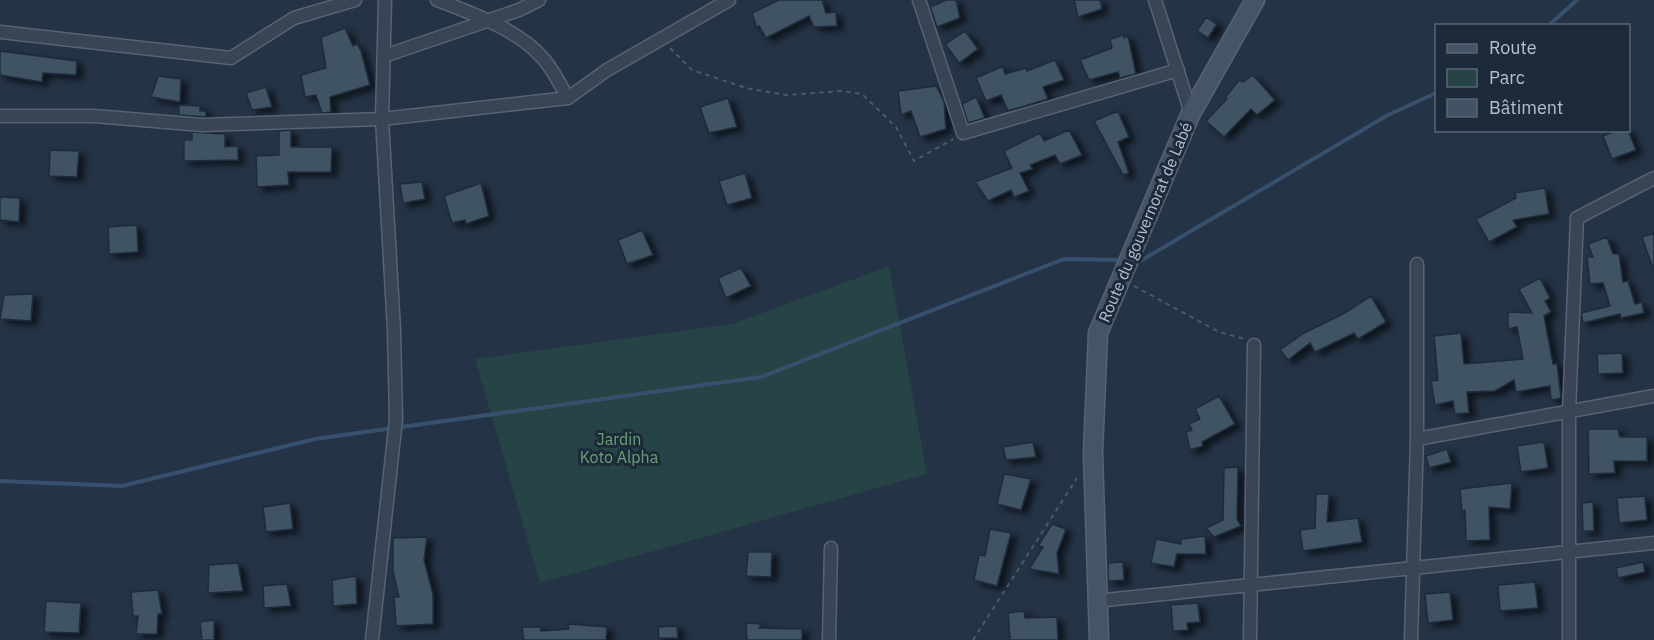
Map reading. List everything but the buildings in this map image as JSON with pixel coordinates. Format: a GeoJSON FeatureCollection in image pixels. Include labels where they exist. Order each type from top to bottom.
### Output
{"type":"FeatureCollection","features":[{"type":"Feature","properties":{"kind":"street"},"geometry":{"type":"LineString","coordinates":[[0,32],[231,58],[294,18],[355,0]]}},
{"type":"Feature","properties":{"kind":"street"},"geometry":{"type":"LineString","coordinates":[[372,640],[396,419],[394,330],[382,119],[385,0]]}},
{"type":"Feature","properties":{"kind":"street"},"geometry":{"type":"LineString","coordinates":[[437,0],[489,19],[515,35],[548,64],[568,98]]}},
{"type":"Feature","properties":{"kind":"street"},"geometry":{"type":"LineString","coordinates":[[384,56],[519,10],[539,0]]}},
{"type":"Feature","properties":{"kind":"street"},"geometry":{"type":"LineString","coordinates":[[0,116],[94,116],[201,125],[382,119],[568,98],[607,70],[729,0]]}},
{"type":"Feature","properties":{"kind":"street"},"geometry":{"type":"LineString","coordinates":[[919,0],[963,133],[1178,70]]}},
{"type":"Feature","properties":{"kind":"street"},"geometry":{"type":"LineString","coordinates":[[1155,0],[1191,114]]}},
{"type":"Feature","properties":{"kind":"street","name":"Route du gouvernorat de Labé"},"geometry":{"type":"LineString","coordinates":[[1099,640],[1093,453],[1098,333],[1191,114],[1255,0]]}},
{"type":"Feature","properties":{"kind":"street"},"geometry":{"type":"LineString","coordinates":[[1569,640],[1569,411],[1577,218],[1654,178]]}},
{"type":"Feature","properties":{"kind":"street"},"geometry":{"type":"LineString","coordinates":[[1411,640],[1417,439],[1417,264]]}},
{"type":"Feature","properties":{"kind":"street"},"geometry":{"type":"LineString","coordinates":[[1250,640],[1254,345]]}},
{"type":"Feature","properties":{"kind":"street"},"geometry":{"type":"LineString","coordinates":[[1417,439],[1654,396]]}},
{"type":"Feature","properties":{"kind":"street"},"geometry":{"type":"LineString","coordinates":[[1096,601],[1654,543]]}},
{"type":"Feature","properties":{"kind":"street"},"geometry":{"type":"LineString","coordinates":[[829,640],[831,548]]}},
{"type":"Feature","properties":{"kind":"path"},"geometry":{"type":"LineString","coordinates":[[662,39],[692,70],[746,88],[786,95],[842,91],[862,94],[896,127],[914,161],[963,133]]}},
{"type":"Feature","properties":{"kind":"path"},"geometry":{"type":"LineString","coordinates":[[1121,279],[1219,332],[1248,339],[1254,345]]}},
{"type":"Feature","properties":{"kind":"path"},"geometry":{"type":"LineString","coordinates":[[973,640],[1093,453]]}},
{"type":"Feature","properties":{"kind":"green space","name":"Jardin Koto Alpha"},"geometry":{"type":"Polygon","coordinates":[[[889,266],[927,474],[540,583],[475,359],[732,324],[889,266]]]}},
{"type":"Feature","properties":{"kind":"waterway"},"geometry":{"type":"LineString","coordinates":[[1550,24],[1577,0]]}},
{"type":"Feature","properties":{"kind":"waterway"},"geometry":{"type":"LineString","coordinates":[[1135,260],[1142,260],[1388,115],[1435,93]]}},
{"type":"Feature","properties":{"kind":"waterway"},"geometry":{"type":"LineString","coordinates":[[0,481],[122,486],[315,439],[761,377],[1064,259],[1122,260]]}}]}
